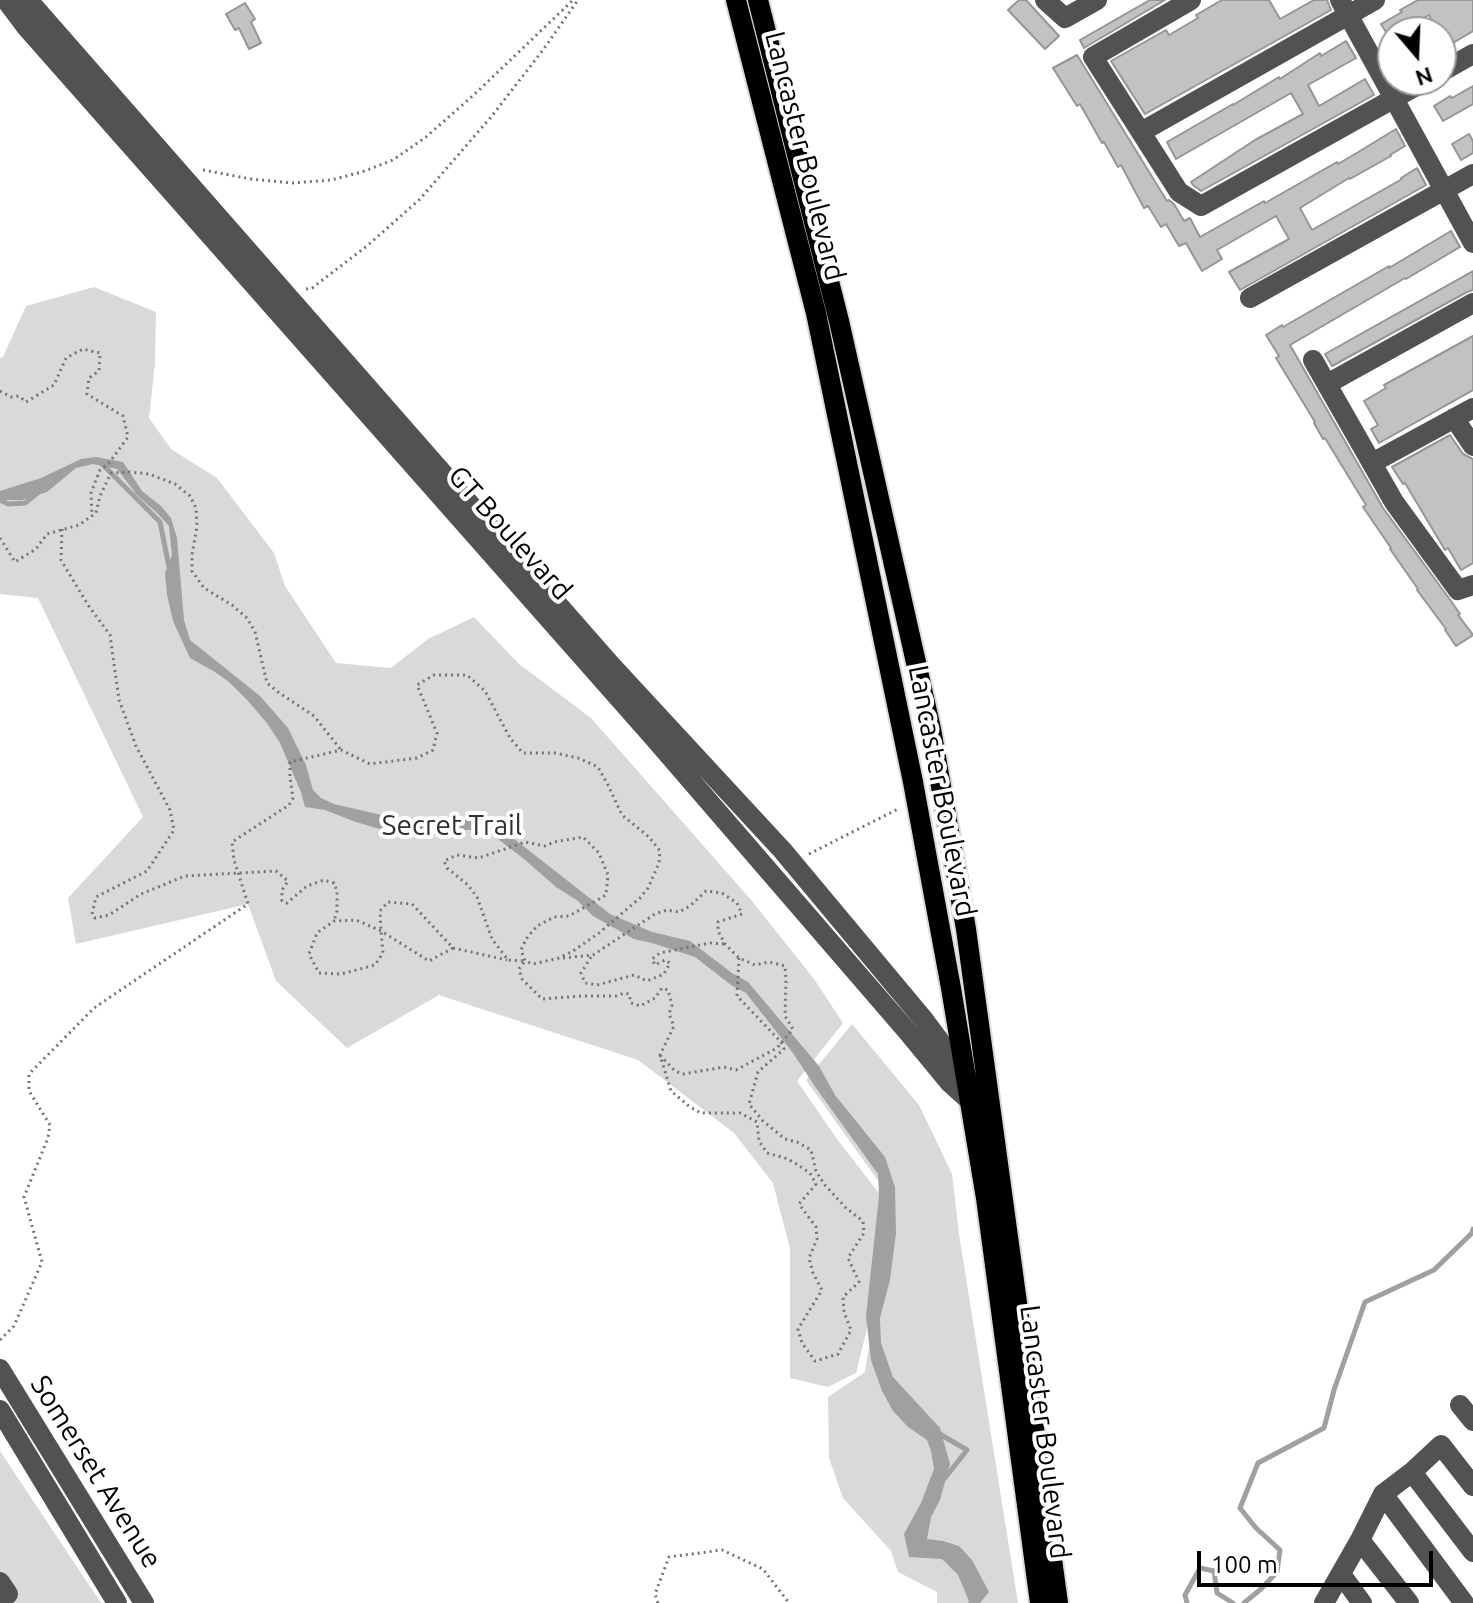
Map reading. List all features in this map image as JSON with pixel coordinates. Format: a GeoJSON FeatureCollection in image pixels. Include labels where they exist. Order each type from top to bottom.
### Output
{"type":"FeatureCollection","features":[{"type":"Feature","properties":{"kind":"main road","name":"Lancaster Boulevard"},"geometry":{"type":"LineString","coordinates":[[736,0],[816,313],[913,782],[964,1076],[980,1100]]}},
{"type":"Feature","properties":{"kind":"main road","name":"Lancaster Boulevard"},"geometry":{"type":"LineString","coordinates":[[758,0],[839,321],[931,729],[966,929],[991,1233],[1040,1603]]}},
{"type":"Feature","properties":{"kind":"main road","name":"Lancaster Boulevard"},"geometry":{"type":"LineString","coordinates":[[993,1119],[1058,1603]]}},
{"type":"Feature","properties":{"kind":"street","name":"GT Boulevard"},"geometry":{"type":"LineString","coordinates":[[6,0],[27,28],[644,726],[949,1082],[980,1100],[993,1119]]}},
{"type":"Feature","properties":{"kind":"street","name":"GT Boulevard"},"geometry":{"type":"LineString","coordinates":[[28,0],[611,665],[783,851],[924,1020],[964,1076]]}},
{"type":"Feature","properties":{"kind":"street"},"geometry":{"type":"LineString","coordinates":[[1045,0],[1065,18],[1097,0]]}},
{"type":"Feature","properties":{"kind":"street"},"geometry":{"type":"LineString","coordinates":[[1141,132],[1344,8],[1375,0]]}},
{"type":"Feature","properties":{"kind":"street"},"geometry":{"type":"LineString","coordinates":[[1188,1],[1093,57],[1179,192],[1201,206],[1398,96]]}},
{"type":"Feature","properties":{"kind":"street"},"geometry":{"type":"LineString","coordinates":[[1344,8],[1473,243]]}},
{"type":"Feature","properties":{"kind":"street"},"geometry":{"type":"LineString","coordinates":[[1250,298],[1473,174]]}},
{"type":"Feature","properties":{"kind":"street"},"geometry":{"type":"LineString","coordinates":[[1327,384],[1473,303]]}},
{"type":"Feature","properties":{"kind":"street"},"geometry":{"type":"LineString","coordinates":[[1313,360],[1394,502],[1458,590],[1473,585]]}},
{"type":"Feature","properties":{"kind":"street"},"geometry":{"type":"LineString","coordinates":[[1372,463],[1473,408]]}},
{"type":"Feature","properties":{"kind":"street"},"geometry":{"type":"LineString","coordinates":[[1454,418],[1473,446]]}},
{"type":"Feature","properties":{"kind":"street","name":"Somerset Avenue"},"geometry":{"type":"LineString","coordinates":[[0,1369],[7,1397],[144,1603]]}},
{"type":"Feature","properties":{"kind":"street"},"geometry":{"type":"LineString","coordinates":[[1460,1405],[1473,1421]]}},
{"type":"Feature","properties":{"kind":"street","name":"Somerset Avenue"},"geometry":{"type":"LineString","coordinates":[[0,1410],[117,1603]]}},
{"type":"Feature","properties":{"kind":"street"},"geometry":{"type":"LineString","coordinates":[[1324,1603],[1383,1494],[1441,1445],[1473,1486]]}},
{"type":"Feature","properties":{"kind":"street"},"geometry":{"type":"LineString","coordinates":[[1412,1472],[1473,1552]]}},
{"type":"Feature","properties":{"kind":"street"},"geometry":{"type":"LineString","coordinates":[[1383,1494],[1464,1603]]}},
{"type":"Feature","properties":{"kind":"street"},"geometry":{"type":"LineString","coordinates":[[1360,1540],[1409,1603]]}},
{"type":"Feature","properties":{"kind":"street"},"geometry":{"type":"LineString","coordinates":[[1341,1574],[1362,1603]]}},
{"type":"Feature","properties":{"kind":"street"},"geometry":{"type":"LineString","coordinates":[[0,1582],[8,1594],[0,1602]]}},
{"type":"Feature","properties":{"kind":"path"},"geometry":{"type":"LineString","coordinates":[[281,287],[297,290],[312,288],[367,246],[420,199],[491,117],[543,50],[576,0]]}},
{"type":"Feature","properties":{"kind":"path"},"geometry":{"type":"LineString","coordinates":[[204,170],[292,183],[331,180],[393,160],[426,137],[576,0]]}},
{"type":"Feature","properties":{"kind":"path"},"geometry":{"type":"LineString","coordinates":[[0,391],[11,397],[19,396],[26,402],[54,385],[66,358],[83,349],[100,353],[99,371],[89,378],[87,394],[123,416],[128,437],[100,470],[91,493],[92,516]]}},
{"type":"Feature","properties":{"kind":"path"},"geometry":{"type":"LineString","coordinates":[[0,538],[15,562],[36,549],[47,534],[79,525],[96,513],[111,473],[149,474],[175,484],[190,496],[196,508],[197,526],[192,571],[204,588],[247,618],[255,632],[267,683],[314,716],[341,750],[370,764],[417,758],[433,750],[437,733],[417,685],[434,675],[467,675],[485,691],[510,738],[523,753],[555,753],[598,767],[622,815],[649,837],[660,851],[659,863],[648,888],[618,917],[559,958]]}},
{"type":"Feature","properties":{"kind":"path"},"geometry":{"type":"LineString","coordinates":[[62,529],[61,560],[110,635],[119,700],[136,746],[170,810],[174,830],[147,871],[96,897],[92,914],[95,918],[109,915],[141,894],[185,876],[276,871],[288,881],[282,890],[282,901],[287,903],[307,886],[324,880],[334,883],[337,891],[334,921]]}},
{"type":"Feature","properties":{"kind":"path"},"geometry":{"type":"LineString","coordinates":[[0,1340],[14,1326],[42,1262],[24,1197],[48,1138],[50,1125],[29,1091],[29,1074],[94,1008],[248,904],[231,849],[232,842],[289,805],[293,798],[290,762],[341,750]]}},
{"type":"Feature","properties":{"kind":"path"},"geometry":{"type":"LineString","coordinates":[[783,851],[797,856],[817,851],[893,812],[905,803],[913,782]]}},
{"type":"Feature","properties":{"kind":"path"},"geometry":{"type":"LineString","coordinates":[[508,960],[492,939],[477,897],[447,868],[444,861],[457,855],[479,858],[518,843],[545,846],[583,837],[599,853],[608,875],[606,895],[569,916],[554,917],[537,926],[521,950],[525,961]]}},
{"type":"Feature","properties":{"kind":"path"},"geometry":{"type":"LineString","coordinates":[[660,1055],[675,1071],[683,1074],[724,1067],[736,1070],[777,1048],[793,1029],[785,1016],[785,966],[769,962],[755,965],[739,958],[725,944],[718,931],[718,922],[742,914],[737,903],[722,893],[706,891],[679,912],[667,910],[655,914],[622,935],[593,955],[581,973],[585,983],[597,985],[634,975],[647,981],[664,974],[670,963],[665,960],[655,965],[652,959],[660,953],[710,943],[725,944]]}},
{"type":"Feature","properties":{"kind":"path"},"geometry":{"type":"LineString","coordinates":[[453,948],[429,961],[381,931],[356,920],[334,921],[317,933],[309,954],[319,973],[341,974],[375,965],[383,953],[381,931],[380,911],[388,902],[412,904],[453,948],[533,964],[593,955]]}},
{"type":"Feature","properties":{"kind":"path"},"geometry":{"type":"LineString","coordinates":[[525,961],[519,969],[522,979],[542,999],[616,996],[624,993],[629,994],[631,1003],[640,1006],[655,998],[662,988],[668,990],[672,1005],[669,1014],[674,1026],[660,1055],[671,1091],[701,1113],[740,1113],[757,1122],[759,1141],[767,1153],[785,1158],[810,1173],[816,1184],[799,1204],[816,1227],[817,1239],[809,1258],[822,1290],[798,1329],[802,1343],[815,1361],[838,1354],[851,1330],[844,1312],[843,1297],[859,1282],[848,1258],[864,1233],[863,1221],[824,1184],[816,1171],[811,1150],[785,1139],[763,1121],[749,1104],[758,1072],[784,1049],[783,1040],[737,996],[739,958]]}},
{"type":"Feature","properties":{"kind":"path"},"geometry":{"type":"LineString","coordinates":[[658,1603],[655,1594],[669,1557],[722,1550],[763,1569],[789,1603]]}},
{"type":"Feature","properties":{"kind":"green space","name":"Secret Trail"},"geometry":{"type":"Polygon","coordinates":[[[94,287],[156,312],[149,418],[171,449],[217,478],[274,553],[285,586],[336,663],[391,668],[428,639],[474,617],[519,664],[591,718],[752,901],[814,979],[843,1023],[797,1081],[882,1197],[880,1243],[866,1333],[856,1373],[828,1387],[790,1378],[790,1249],[773,1183],[734,1133],[638,1060],[439,995],[347,1048],[276,981],[248,904],[76,944],[68,898],[143,817],[38,598],[0,594],[0,358],[26,306],[94,287]]]}},
{"type":"Feature","properties":{"kind":"green space"},"geometry":{"type":"Polygon","coordinates":[[[852,1024],[919,1105],[952,1174],[1018,1603],[937,1603],[937,1592],[898,1572],[891,1551],[843,1498],[829,1458],[828,1397],[865,1372],[880,1274],[884,1189],[806,1080],[852,1024]]]}},
{"type":"Feature","properties":{"kind":"green space"},"geometry":{"type":"Polygon","coordinates":[[[0,1451],[101,1603],[0,1603],[0,1451]]]}},
{"type":"Feature","properties":{"kind":"shaded area"},"geometry":{"type":"Polygon","coordinates":[[[96,457],[123,462],[142,491],[171,518],[177,538],[184,620],[190,640],[260,696],[288,728],[306,765],[313,790],[321,798],[334,804],[416,823],[466,819],[504,831],[610,914],[652,932],[690,941],[748,982],[819,1066],[835,1095],[885,1157],[895,1187],[896,1233],[890,1280],[880,1318],[881,1343],[893,1377],[940,1428],[950,1464],[940,1500],[931,1517],[927,1539],[959,1546],[972,1560],[989,1592],[980,1603],[968,1603],[958,1575],[942,1559],[909,1557],[904,1534],[921,1503],[934,1469],[927,1440],[908,1427],[893,1411],[871,1360],[866,1316],[879,1196],[878,1174],[793,1053],[746,993],[695,957],[634,939],[593,916],[494,836],[472,830],[396,834],[325,810],[305,807],[280,743],[267,723],[229,682],[190,658],[173,621],[167,595],[165,573],[172,555],[169,526],[137,495],[117,469],[93,464],[76,468],[47,492],[22,500],[0,500],[0,491],[41,478],[81,459],[96,457]]]}},
{"type":"Feature","properties":{"kind":"building"},"geometry":{"type":"Polygon","coordinates":[[[1019,0],[1026,0],[1059,36],[1045,49],[1008,10],[1019,0]]]}},
{"type":"Feature","properties":{"kind":"building"},"geometry":{"type":"Polygon","coordinates":[[[1150,0],[1165,0],[1084,48],[1080,40],[1150,0]]]}},
{"type":"Feature","properties":{"kind":"building"},"geometry":{"type":"Polygon","coordinates":[[[1222,0],[1269,0],[1280,19],[1314,0],[1327,0],[1331,10],[1145,114],[1111,61],[1166,30],[1169,35],[1222,0]]]}},
{"type":"Feature","properties":{"kind":"building"},"geometry":{"type":"Polygon","coordinates":[[[1418,0],[1473,0],[1473,31],[1457,40],[1457,16],[1395,16],[1402,12],[1400,10],[1418,0]]]}},
{"type":"Feature","properties":{"kind":"building"},"geometry":{"type":"Polygon","coordinates":[[[245,3],[255,19],[251,22],[261,43],[249,49],[239,28],[235,30],[226,14],[245,3]]]}},
{"type":"Feature","properties":{"kind":"building"},"geometry":{"type":"Polygon","coordinates":[[[1346,41],[1356,58],[1308,85],[1319,106],[1365,79],[1374,95],[1201,191],[1193,185],[1191,182],[1255,140],[1303,114],[1291,93],[1176,159],[1167,142],[1346,41]]]}},
{"type":"Feature","properties":{"kind":"building"},"geometry":{"type":"Polygon","coordinates":[[[1077,55],[1167,201],[1174,204],[1184,221],[1190,218],[1200,237],[1338,164],[1396,129],[1405,146],[1300,208],[1312,230],[1417,168],[1426,185],[1240,290],[1229,272],[1289,239],[1276,216],[1217,250],[1222,259],[1202,271],[1186,243],[1179,246],[1166,224],[1161,227],[1148,206],[1144,208],[1121,165],[1118,167],[1080,104],[1077,106],[1053,68],[1077,55]]]}},
{"type":"Feature","properties":{"kind":"building"},"geometry":{"type":"Polygon","coordinates":[[[1473,86],[1473,104],[1443,121],[1434,106],[1473,86]]]}},
{"type":"Feature","properties":{"kind":"building"},"geometry":{"type":"Polygon","coordinates":[[[1469,134],[1473,141],[1473,153],[1461,160],[1452,144],[1469,134]]]}},
{"type":"Feature","properties":{"kind":"building"},"geometry":{"type":"Polygon","coordinates":[[[1451,231],[1460,247],[1290,345],[1383,508],[1473,635],[1456,646],[1363,507],[1366,505],[1323,439],[1266,335],[1451,231]]]}},
{"type":"Feature","properties":{"kind":"building"},"geometry":{"type":"Polygon","coordinates":[[[1473,271],[1473,290],[1332,366],[1325,354],[1473,271]]]}},
{"type":"Feature","properties":{"kind":"building"},"geometry":{"type":"Polygon","coordinates":[[[1473,336],[1473,390],[1379,443],[1371,429],[1378,425],[1364,401],[1386,388],[1384,385],[1473,336]]]}},
{"type":"Feature","properties":{"kind":"building"},"geometry":{"type":"Polygon","coordinates":[[[1450,435],[1463,454],[1473,459],[1473,563],[1461,570],[1392,467],[1450,435]]]}},
{"type":"Feature","properties":{"kind":"waterway"},"geometry":{"type":"LineString","coordinates":[[101,463],[160,522],[169,567]]}},
{"type":"Feature","properties":{"kind":"waterway"},"geometry":{"type":"LineString","coordinates":[[0,500],[8,504],[25,503],[40,491]]}},
{"type":"Feature","properties":{"kind":"waterway"},"geometry":{"type":"LineString","coordinates":[[1244,1603],[1277,1572],[1280,1550],[1240,1508],[1258,1463],[1324,1428],[1365,1302],[1434,1270],[1473,1229]]}},
{"type":"Feature","properties":{"kind":"waterway"},"geometry":{"type":"LineString","coordinates":[[938,1433],[967,1450],[945,1478]]}},
{"type":"Feature","properties":{"kind":"waterway"},"geometry":{"type":"LineString","coordinates":[[1187,1603],[1185,1595],[1200,1568],[1214,1571],[1217,1593],[1233,1603]]}}]}
